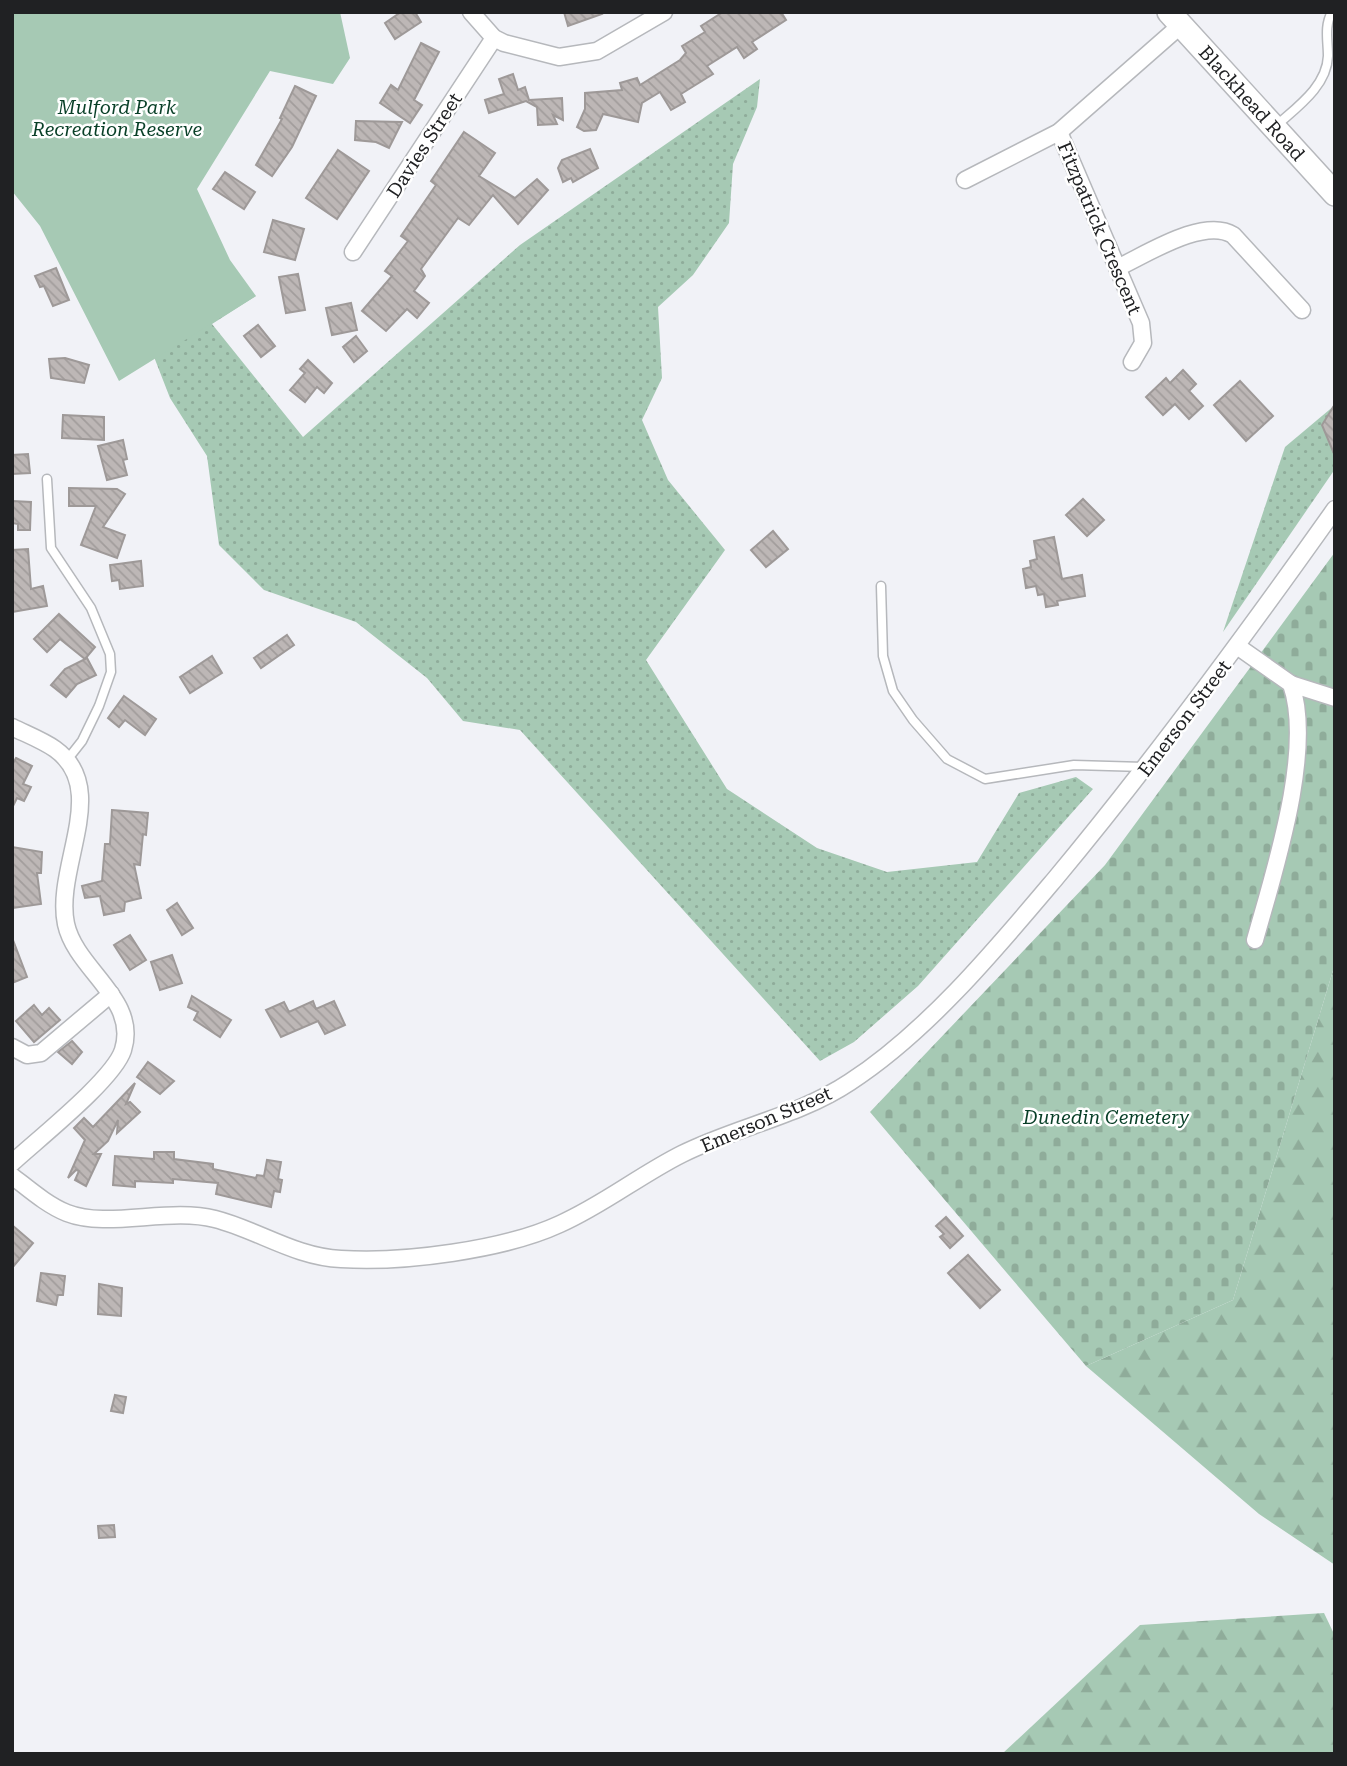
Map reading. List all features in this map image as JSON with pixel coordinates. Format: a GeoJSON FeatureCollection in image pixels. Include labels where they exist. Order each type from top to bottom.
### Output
{"type":"FeatureCollection","features":[{"type":"Feature","properties":{"kind":"main road","name":"Blackhead Road"},"geometry":{"type":"LineString","coordinates":[[1175,18],[1335,194]]}},
{"type":"Feature","properties":{"kind":"street"},"geometry":{"type":"LineString","coordinates":[[471,12],[494,38],[539,54],[578,55],[597,51],[622,40],[664,12]]}},
{"type":"Feature","properties":{"kind":"street"},"geometry":{"type":"LineString","coordinates":[[965,180],[1059,132],[1175,18]]}},
{"type":"Feature","properties":{"kind":"street","name":"Davies Street"},"geometry":{"type":"LineString","coordinates":[[353,252],[494,38]]}},
{"type":"Feature","properties":{"kind":"street","name":"Fitzpatrick Crescent"},"geometry":{"type":"LineString","coordinates":[[1059,132],[1119,267],[1144,333],[1140,351],[1132,362]]}},
{"type":"Feature","properties":{"kind":"street"},"geometry":{"type":"LineString","coordinates":[[1119,267],[1190,235],[1221,229],[1233,235],[1302,310]]}},
{"type":"Feature","properties":{"kind":"street","name":"Emerson Street"},"geometry":{"type":"LineString","coordinates":[[12,1176],[56,1207],[79,1217],[183,1214],[211,1217],[299,1252],[342,1260],[477,1249],[564,1223],[691,1150],[827,1095],[884,1057],[997,945],[1148,767],[1335,509]]}},
{"type":"Feature","properties":{"kind":"street"},"geometry":{"type":"LineString","coordinates":[[1237,646],[1291,684],[1335,698]]}},
{"type":"Feature","properties":{"kind":"street"},"geometry":{"type":"LineString","coordinates":[[1255,940],[1296,776],[1297,701],[1291,684]]}},
{"type":"Feature","properties":{"kind":"street"},"geometry":{"type":"LineString","coordinates":[[12,727],[43,742],[67,760],[78,777],[82,796],[66,873],[66,924],[81,960],[111,994],[124,1016],[126,1033],[118,1062],[12,1163]]}},
{"type":"Feature","properties":{"kind":"street"},"geometry":{"type":"LineString","coordinates":[[12,1047],[27,1055],[41,1053],[111,994]]}},
{"type":"Feature","properties":{"kind":"lane"},"geometry":{"type":"LineString","coordinates":[[1273,128],[1305,99],[1325,72],[1327,30],[1332,12]]}},
{"type":"Feature","properties":{"kind":"lane"},"geometry":{"type":"LineString","coordinates":[[47,479],[51,548],[91,608],[110,654],[111,672],[99,706],[82,741],[67,760]]}},
{"type":"Feature","properties":{"kind":"lane"},"geometry":{"type":"LineString","coordinates":[[881,586],[883,656],[893,691],[913,720],[947,759],[985,779],[1074,765],[1148,767]]}},
{"type":"Feature","properties":{"kind":"green space","name":"Mulford Park Recreation Reserve"},"geometry":{"type":"Polygon","coordinates":[[[12,12],[340,12],[350,58],[333,84],[270,71],[197,189],[230,260],[256,296],[119,381],[40,226],[12,191],[12,12]]]}},
{"type":"Feature","properties":{"kind":"green space"},"geometry":{"type":"Polygon","coordinates":[[[760,79],[757,107],[733,164],[729,223],[693,275],[658,307],[662,378],[642,420],[668,480],[725,550],[646,660],[727,789],[817,848],[887,872],[977,862],[1019,793],[1076,777],[1093,789],[918,986],[854,1042],[820,1061],[520,730],[463,721],[427,678],[356,622],[264,590],[219,545],[207,456],[170,398],[142,326],[256,296],[212,324],[303,437],[520,245],[760,79]]]}},
{"type":"Feature","properties":{"kind":"green space"},"geometry":{"type":"Polygon","coordinates":[[[1335,405],[1335,469],[1223,632],[1285,447],[1335,405]]]}},
{"type":"Feature","properties":{"kind":"green space","name":"Dunedin Cemetery"},"geometry":{"type":"Polygon","coordinates":[[[1335,552],[1335,964],[1233,1300],[1086,1366],[870,1112],[1105,865],[1335,552]]]}},
{"type":"Feature","properties":{"kind":"green space"},"geometry":{"type":"Polygon","coordinates":[[[1335,964],[1335,1565],[1259,1514],[1086,1366],[1233,1300],[1335,964]]]}},
{"type":"Feature","properties":{"kind":"green space"},"geometry":{"type":"Polygon","coordinates":[[[1324,1613],[1335,1636],[1335,1754],[1002,1754],[1140,1625],[1324,1613]]]}},
{"type":"Feature","properties":{"kind":"building"},"geometry":{"type":"Polygon","coordinates":[[[401,12],[415,12],[421,22],[395,39],[385,23],[401,12]]]}},
{"type":"Feature","properties":{"kind":"building"},"geometry":{"type":"Polygon","coordinates":[[[564,12],[601,12],[602,14],[568,26],[564,12]]]}},
{"type":"Feature","properties":{"kind":"building"},"geometry":{"type":"Polygon","coordinates":[[[723,12],[781,12],[786,20],[752,42],[757,49],[744,58],[737,47],[707,66],[713,74],[681,94],[685,102],[671,110],[660,92],[642,103],[638,122],[603,114],[596,130],[584,131],[577,127],[585,109],[585,93],[622,90],[620,83],[637,78],[640,85],[680,60],[686,53],[682,46],[705,32],[701,26],[723,12]]]}},
{"type":"Feature","properties":{"kind":"building"},"geometry":{"type":"Polygon","coordinates":[[[421,43],[439,52],[414,100],[422,105],[410,123],[380,103],[391,85],[398,90],[421,43]]]}},
{"type":"Feature","properties":{"kind":"building"},"geometry":{"type":"Polygon","coordinates":[[[513,74],[518,90],[525,87],[529,100],[562,98],[563,120],[553,115],[557,124],[538,125],[537,107],[526,101],[489,113],[485,100],[504,94],[499,79],[513,74]]]}},
{"type":"Feature","properties":{"kind":"building"},"geometry":{"type":"Polygon","coordinates":[[[295,86],[316,96],[292,147],[272,176],[256,165],[282,119],[280,118],[295,86]]]}},
{"type":"Feature","properties":{"kind":"building"},"geometry":{"type":"Polygon","coordinates":[[[356,121],[402,122],[389,148],[376,142],[355,140],[356,121]]]}},
{"type":"Feature","properties":{"kind":"building"},"geometry":{"type":"Polygon","coordinates":[[[464,132],[495,153],[479,176],[515,198],[537,179],[548,190],[518,224],[493,195],[469,225],[458,218],[421,269],[425,276],[414,291],[429,303],[417,318],[407,309],[386,331],[362,311],[392,276],[385,271],[408,241],[401,236],[436,185],[431,181],[464,132]]]}},
{"type":"Feature","properties":{"kind":"building"},"geometry":{"type":"Polygon","coordinates":[[[590,149],[598,168],[573,182],[571,178],[563,182],[558,168],[562,160],[590,149]]]}},
{"type":"Feature","properties":{"kind":"building"},"geometry":{"type":"Polygon","coordinates":[[[338,150],[369,171],[337,219],[306,198],[338,150]]]}},
{"type":"Feature","properties":{"kind":"building"},"geometry":{"type":"Polygon","coordinates":[[[225,172],[255,192],[244,209],[213,189],[225,172]]]}},
{"type":"Feature","properties":{"kind":"building"},"geometry":{"type":"Polygon","coordinates":[[[273,220],[304,229],[295,260],[264,252],[273,220]]]}},
{"type":"Feature","properties":{"kind":"building"},"geometry":{"type":"Polygon","coordinates":[[[56,268],[69,300],[53,306],[44,286],[40,287],[35,276],[56,268]]]}},
{"type":"Feature","properties":{"kind":"building"},"geometry":{"type":"Polygon","coordinates":[[[298,274],[305,310],[286,313],[279,277],[298,274]]]}},
{"type":"Feature","properties":{"kind":"building"},"geometry":{"type":"Polygon","coordinates":[[[351,303],[357,330],[332,335],[326,308],[351,303]]]}},
{"type":"Feature","properties":{"kind":"building"},"geometry":{"type":"Polygon","coordinates":[[[258,325],[275,346],[261,357],[244,336],[258,325]]]}},
{"type":"Feature","properties":{"kind":"building"},"geometry":{"type":"Polygon","coordinates":[[[356,336],[367,351],[354,362],[343,347],[356,336]]]}},
{"type":"Feature","properties":{"kind":"building"},"geometry":{"type":"Polygon","coordinates":[[[65,358],[89,365],[84,383],[51,378],[49,359],[65,358]]]}},
{"type":"Feature","properties":{"kind":"building"},"geometry":{"type":"Polygon","coordinates":[[[308,360],[332,383],[324,393],[317,387],[305,402],[290,390],[305,373],[300,369],[308,360]]]}},
{"type":"Feature","properties":{"kind":"building"},"geometry":{"type":"Polygon","coordinates":[[[1183,370],[1196,384],[1189,391],[1203,406],[1189,419],[1175,404],[1163,415],[1146,397],[1166,378],[1170,383],[1183,370]]]}},
{"type":"Feature","properties":{"kind":"building"},"geometry":{"type":"Polygon","coordinates":[[[1240,381],[1273,416],[1246,441],[1214,405],[1240,381]]]}},
{"type":"Feature","properties":{"kind":"building"},"geometry":{"type":"Polygon","coordinates":[[[1335,404],[1335,456],[1322,425],[1335,404]]]}},
{"type":"Feature","properties":{"kind":"building"},"geometry":{"type":"Polygon","coordinates":[[[63,415],[104,417],[104,440],[62,438],[63,415]]]}},
{"type":"Feature","properties":{"kind":"building"},"geometry":{"type":"Polygon","coordinates":[[[123,440],[127,459],[123,460],[127,475],[107,480],[98,446],[123,440]]]}},
{"type":"Feature","properties":{"kind":"building"},"geometry":{"type":"Polygon","coordinates":[[[28,454],[30,473],[12,474],[12,455],[28,454]]]}},
{"type":"Feature","properties":{"kind":"building"},"geometry":{"type":"Polygon","coordinates":[[[69,488],[117,489],[125,494],[103,527],[125,535],[117,558],[81,545],[96,506],[69,506],[69,488]]]}},
{"type":"Feature","properties":{"kind":"building"},"geometry":{"type":"Polygon","coordinates":[[[1083,499],[1104,520],[1087,536],[1066,515],[1083,499]]]}},
{"type":"Feature","properties":{"kind":"building"},"geometry":{"type":"Polygon","coordinates":[[[12,501],[31,502],[30,530],[18,530],[18,524],[12,523],[12,501]]]}},
{"type":"Feature","properties":{"kind":"building"},"geometry":{"type":"Polygon","coordinates":[[[773,531],[788,549],[766,567],[751,550],[773,531]]]}},
{"type":"Feature","properties":{"kind":"building"},"geometry":{"type":"Polygon","coordinates":[[[1054,537],[1062,579],[1082,575],[1085,596],[1057,601],[1058,605],[1046,607],[1044,594],[1038,595],[1036,586],[1026,588],[1023,569],[1031,567],[1030,561],[1037,559],[1034,541],[1054,537]]]}},
{"type":"Feature","properties":{"kind":"building"},"geometry":{"type":"Polygon","coordinates":[[[28,549],[31,589],[43,586],[47,606],[12,612],[12,550],[28,549]]]}},
{"type":"Feature","properties":{"kind":"building"},"geometry":{"type":"Polygon","coordinates":[[[141,561],[143,586],[120,589],[119,580],[112,581],[110,565],[141,561]]]}},
{"type":"Feature","properties":{"kind":"building"},"geometry":{"type":"Polygon","coordinates":[[[59,614],[95,647],[85,659],[60,639],[47,652],[34,639],[59,614]]]}},
{"type":"Feature","properties":{"kind":"building"},"geometry":{"type":"Polygon","coordinates":[[[287,635],[294,645],[261,668],[254,658],[287,635]]]}},
{"type":"Feature","properties":{"kind":"building"},"geometry":{"type":"Polygon","coordinates":[[[212,656],[222,673],[190,693],[180,677],[212,656]]]}},
{"type":"Feature","properties":{"kind":"building"},"geometry":{"type":"Polygon","coordinates":[[[87,658],[96,675],[77,684],[66,697],[51,685],[65,669],[87,658]]]}},
{"type":"Feature","properties":{"kind":"building"},"geometry":{"type":"Polygon","coordinates":[[[124,696],[156,719],[145,735],[125,720],[119,727],[108,718],[124,696]]]}},
{"type":"Feature","properties":{"kind":"building"},"geometry":{"type":"Polygon","coordinates":[[[16,758],[32,766],[23,784],[31,787],[24,801],[17,798],[12,808],[12,765],[16,758]]]}},
{"type":"Feature","properties":{"kind":"building"},"geometry":{"type":"Polygon","coordinates":[[[112,810],[148,813],[140,865],[134,864],[141,898],[125,902],[124,911],[104,915],[100,896],[85,898],[82,886],[102,881],[105,844],[110,844],[112,810]]]}},
{"type":"Feature","properties":{"kind":"building"},"geometry":{"type":"Polygon","coordinates":[[[12,847],[42,852],[41,873],[37,873],[41,904],[12,908],[12,847]]]}},
{"type":"Feature","properties":{"kind":"building"},"geometry":{"type":"Polygon","coordinates":[[[177,903],[193,928],[182,935],[167,910],[177,903]]]}},
{"type":"Feature","properties":{"kind":"building"},"geometry":{"type":"Polygon","coordinates":[[[130,935],[146,960],[130,970],[114,945],[130,935]]]}},
{"type":"Feature","properties":{"kind":"building"},"geometry":{"type":"Polygon","coordinates":[[[12,941],[27,977],[12,983],[12,941]]]}},
{"type":"Feature","properties":{"kind":"building"},"geometry":{"type":"Polygon","coordinates":[[[172,955],[182,983],[160,990],[151,962],[172,955]]]}},
{"type":"Feature","properties":{"kind":"building"},"geometry":{"type":"Polygon","coordinates":[[[192,996],[231,1020],[220,1037],[194,1020],[198,1012],[188,1007],[192,996]]]}},
{"type":"Feature","properties":{"kind":"building"},"geometry":{"type":"Polygon","coordinates":[[[313,1001],[316,1009],[334,1001],[345,1025],[325,1034],[318,1021],[281,1037],[266,1010],[284,1002],[289,1012],[313,1001]]]}},
{"type":"Feature","properties":{"kind":"building"},"geometry":{"type":"Polygon","coordinates":[[[34,1005],[42,1015],[49,1008],[60,1020],[34,1042],[16,1021],[34,1005]]]}},
{"type":"Feature","properties":{"kind":"building"},"geometry":{"type":"Polygon","coordinates":[[[72,1041],[82,1052],[72,1064],[58,1052],[72,1041]]]}},
{"type":"Feature","properties":{"kind":"building"},"geometry":{"type":"Polygon","coordinates":[[[148,1062],[174,1081],[160,1094],[137,1077],[148,1062]]]}},
{"type":"Feature","properties":{"kind":"building"},"geometry":{"type":"Polygon","coordinates":[[[135,1083],[126,1104],[130,1102],[140,1112],[117,1133],[118,1120],[108,1141],[94,1154],[101,1154],[86,1186],[75,1180],[79,1171],[76,1170],[68,1178],[85,1140],[74,1128],[84,1118],[93,1127],[135,1083]]]}},
{"type":"Feature","properties":{"kind":"building"},"geometry":{"type":"Polygon","coordinates":[[[154,1152],[174,1152],[174,1159],[213,1164],[213,1169],[256,1178],[257,1175],[264,1176],[267,1160],[281,1162],[278,1179],[282,1180],[280,1192],[274,1191],[271,1207],[216,1194],[218,1183],[173,1179],[173,1183],[135,1181],[135,1187],[113,1185],[115,1156],[154,1159],[154,1152]]]}},
{"type":"Feature","properties":{"kind":"building"},"geometry":{"type":"Polygon","coordinates":[[[946,1217],[963,1236],[950,1248],[940,1237],[944,1234],[936,1226],[946,1217]]]}},
{"type":"Feature","properties":{"kind":"building"},"geometry":{"type":"Polygon","coordinates":[[[12,1225],[33,1243],[12,1268],[12,1225]]]}},
{"type":"Feature","properties":{"kind":"building"},"geometry":{"type":"Polygon","coordinates":[[[968,1255],[1000,1290],[980,1308],[948,1273],[968,1255]]]}},
{"type":"Feature","properties":{"kind":"building"},"geometry":{"type":"Polygon","coordinates":[[[41,1273],[65,1276],[63,1295],[58,1295],[56,1305],[37,1301],[41,1273]]]}},
{"type":"Feature","properties":{"kind":"building"},"geometry":{"type":"Polygon","coordinates":[[[99,1284],[122,1288],[121,1316],[98,1314],[99,1284]]]}},
{"type":"Feature","properties":{"kind":"building"},"geometry":{"type":"Polygon","coordinates":[[[115,1395],[126,1397],[123,1413],[111,1411],[115,1395]]]}},
{"type":"Feature","properties":{"kind":"building"},"geometry":{"type":"Polygon","coordinates":[[[114,1525],[115,1537],[99,1538],[98,1526],[114,1525]]]}}]}
